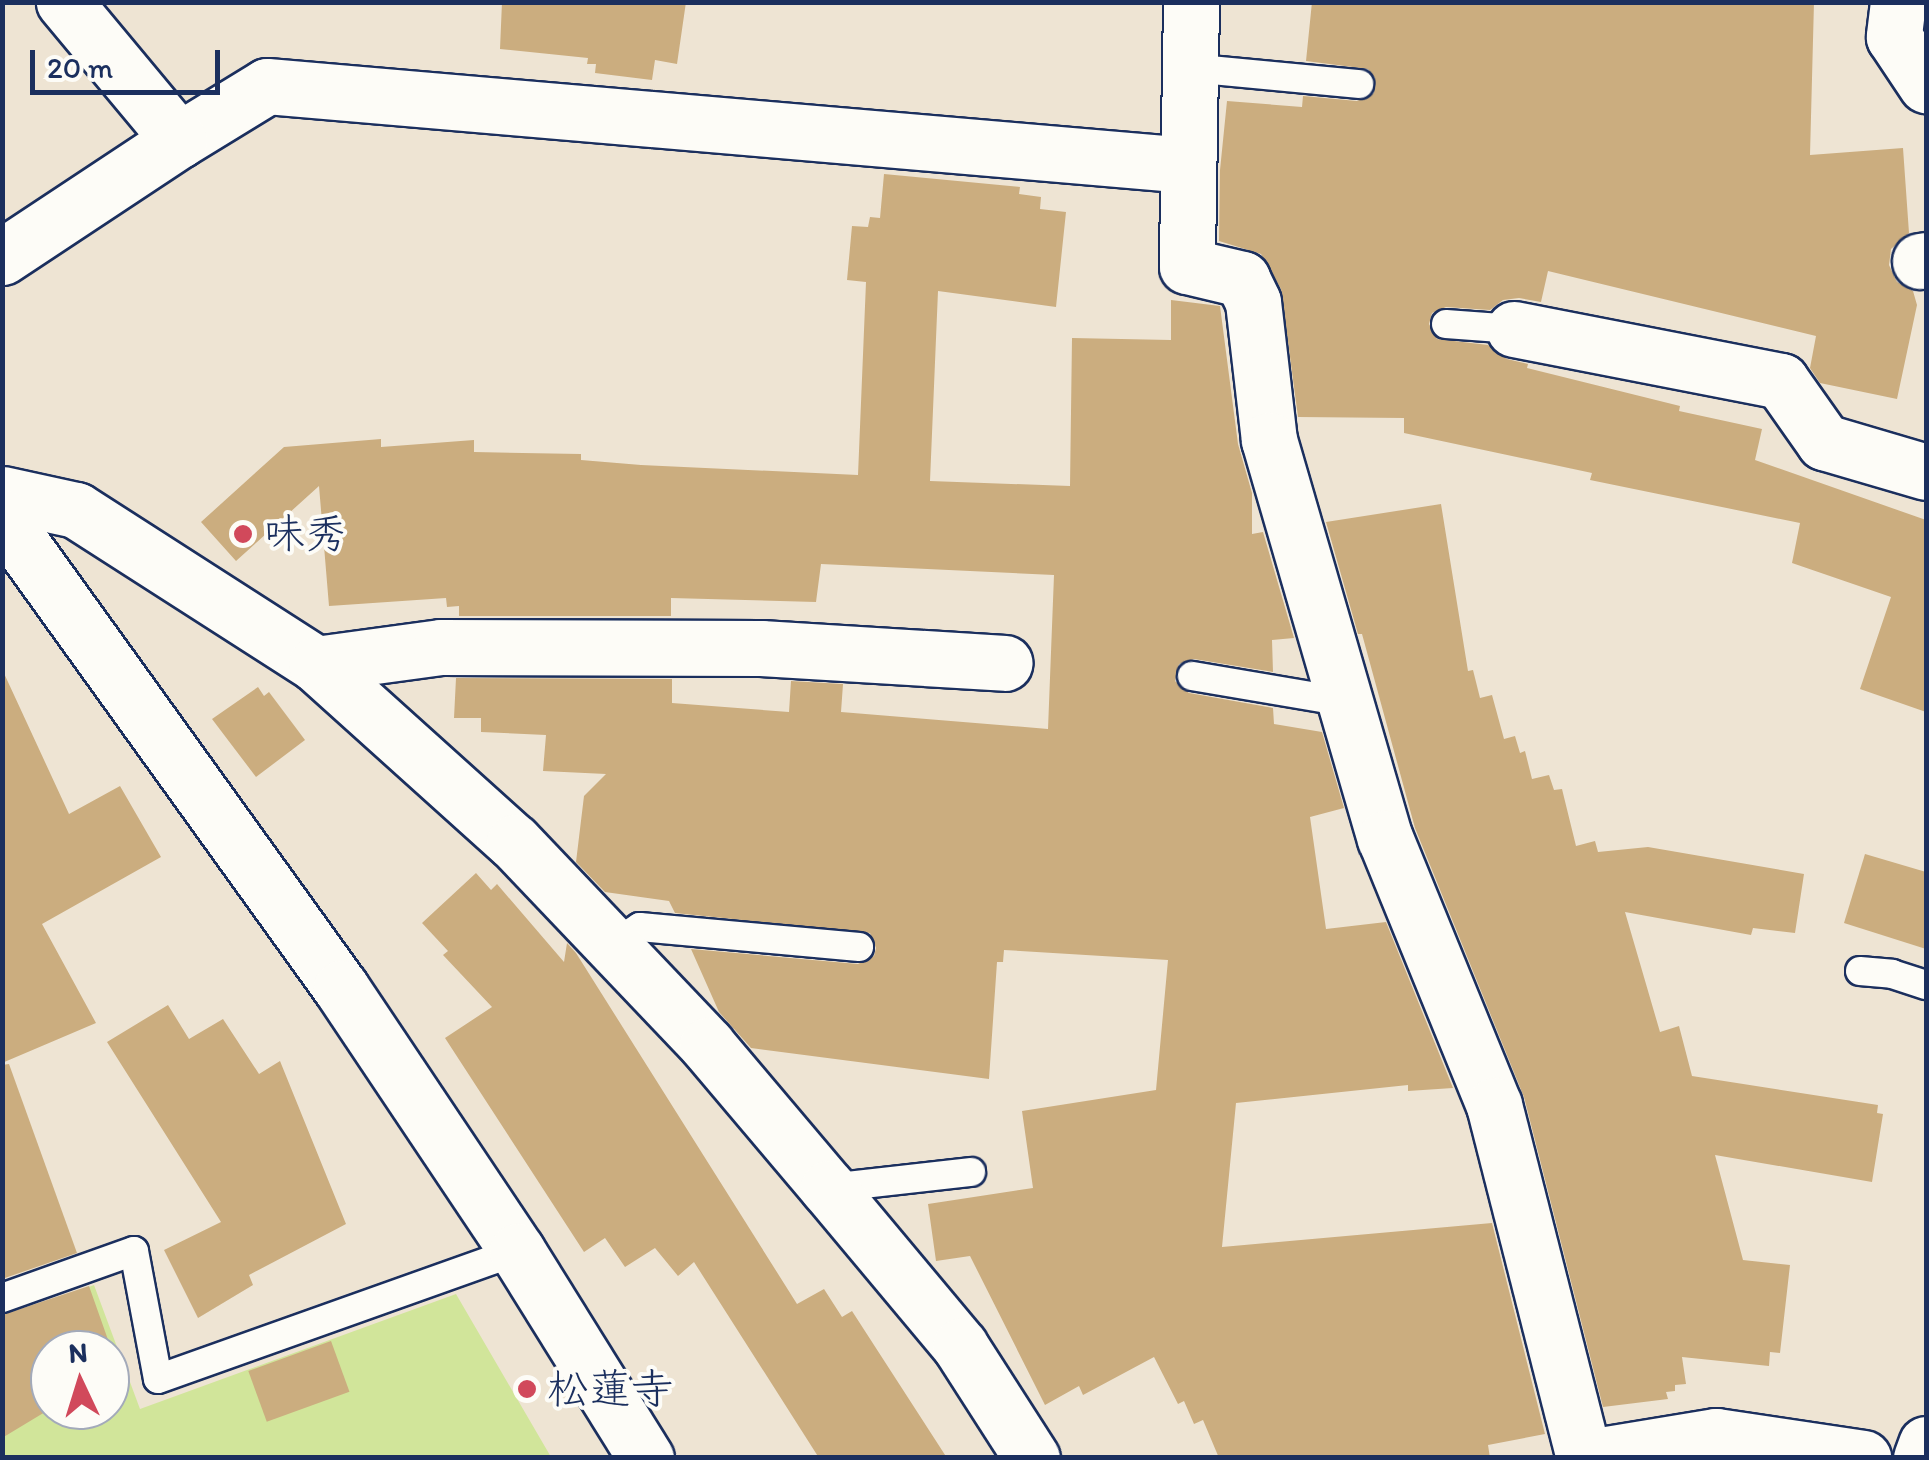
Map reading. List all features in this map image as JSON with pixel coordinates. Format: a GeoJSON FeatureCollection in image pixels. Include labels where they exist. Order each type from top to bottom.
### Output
{"type":"FeatureCollection","features":[{"type":"Feature","properties":{"kind":"street"},"geometry":{"type":"LineString","coordinates":[[64,2],[179,140]]}},
{"type":"Feature","properties":{"kind":"street"},"geometry":{"type":"LineString","coordinates":[[1191,2],[1187,266],[1242,278],[1252,302],[1269,440],[1386,838],[1494,1106],[1584,1457],[1716,1436],[1863,1458]]}},
{"type":"Feature","properties":{"kind":"street"},"geometry":{"type":"LineString","coordinates":[[1898,2],[1894,36],[1926,85]]}},
{"type":"Feature","properties":{"kind":"street"},"geometry":{"type":"LineString","coordinates":[[2,257],[268,86],[1186,165]]}},
{"type":"Feature","properties":{"kind":"street"},"geometry":{"type":"LineString","coordinates":[[1514,329],[1591,358],[1781,380],[1810,447],[1824,442],[1926,472]]}},
{"type":"Feature","properties":{"kind":"street"},"geometry":{"type":"LineString","coordinates":[[2,494],[76,510],[316,664],[514,842],[708,1045],[960,1346],[1032,1458]]}},
{"type":"Feature","properties":{"kind":"street"},"geometry":{"type":"LineString","coordinates":[[2,517],[341,988],[517,1252],[646,1458]]}},
{"type":"Feature","properties":{"kind":"street"},"geometry":{"type":"LineString","coordinates":[[316,664],[441,646],[761,648],[1006,663]]}},
{"type":"Feature","properties":{"kind":"street"},"geometry":{"type":"LineString","coordinates":[[1921,1458],[1926,1444]]}},
{"type":"Feature","properties":{"kind":"lane"},"geometry":{"type":"LineString","coordinates":[[1189,68],[1358,84]]}},
{"type":"Feature","properties":{"kind":"lane"},"geometry":{"type":"LineString","coordinates":[[1446,324],[1514,329]]}},
{"type":"Feature","properties":{"kind":"lane"},"geometry":{"type":"LineString","coordinates":[[1192,676],[1346,702]]}},
{"type":"Feature","properties":{"kind":"lane"},"geometry":{"type":"LineString","coordinates":[[613,946],[640,927],[859,947]]}},
{"type":"Feature","properties":{"kind":"lane"},"geometry":{"type":"LineString","coordinates":[[1860,970],[1892,974],[1926,985]]}},
{"type":"Feature","properties":{"kind":"lane"},"geometry":{"type":"LineString","coordinates":[[828,1188],[971,1172]]}},
{"type":"Feature","properties":{"kind":"lane"},"geometry":{"type":"LineString","coordinates":[[2,1298],[134,1251],[158,1380],[517,1252]]}},
{"type":"Feature","properties":{"kind":"green space"},"geometry":{"type":"Polygon","coordinates":[[[94,1285],[111,1330],[30,1330],[30,1430],[130,1430],[130,1382],[140,1409],[456,1294],[551,1457],[3,1458],[3,1319],[94,1285]]]}},
{"type":"Feature","properties":{"kind":"building"},"geometry":{"type":"Polygon","coordinates":[[[502,2],[686,2],[677,64],[655,60],[652,80],[595,73],[596,64],[587,64],[588,58],[500,49],[502,2]]]}},
{"type":"Feature","properties":{"kind":"building"},"geometry":{"type":"Polygon","coordinates":[[[1312,2],[1814,2],[1810,155],[1903,148],[1909,233],[1891,249],[1889,265],[1897,282],[1913,291],[1917,305],[1897,399],[1820,383],[1810,368],[1816,336],[1548,271],[1541,302],[1503,300],[1490,310],[1446,307],[1432,313],[1429,324],[1437,339],[1488,345],[1507,359],[1528,364],[1527,368],[1680,406],[1679,411],[1762,429],[1755,460],[1926,520],[1926,712],[1860,689],[1891,597],[1792,563],[1800,523],[1590,480],[1592,473],[1404,433],[1404,418],[1298,417],[1281,289],[1261,254],[1219,241],[1220,170],[1227,101],[1302,107],[1303,96],[1357,101],[1374,93],[1375,78],[1368,69],[1306,61],[1312,2]]]}},
{"type":"Feature","properties":{"kind":"building"},"geometry":{"type":"Polygon","coordinates":[[[884,174],[1020,187],[1019,194],[1041,197],[1040,209],[1066,212],[1056,307],[938,291],[930,481],[1070,486],[1072,338],[1171,340],[1171,300],[1220,306],[1238,444],[1252,493],[1252,534],[1263,532],[1294,638],[1272,640],[1273,672],[1194,659],[1179,664],[1175,681],[1189,693],[1273,708],[1274,724],[1322,732],[1344,808],[1310,817],[1326,929],[1386,922],[1453,1088],[1408,1091],[1408,1085],[1236,1103],[1222,1247],[1492,1223],[1545,1434],[1488,1445],[1490,1458],[1219,1458],[1203,1420],[1194,1424],[1184,1401],[1178,1404],[1154,1357],[1083,1395],[1079,1386],[1045,1405],[970,1256],[936,1261],[928,1204],[1033,1188],[1022,1111],[1156,1090],[1168,960],[1004,950],[1003,962],[997,962],[989,1079],[751,1048],[719,1012],[691,949],[858,964],[874,956],[876,948],[870,933],[675,913],[669,901],[605,892],[576,862],[584,796],[606,774],[543,771],[546,735],[481,732],[481,718],[454,718],[456,678],[672,679],[672,703],[789,712],[791,681],[843,684],[841,712],[1048,729],[1054,575],[821,564],[816,602],[671,598],[671,616],[459,616],[459,606],[447,607],[446,598],[329,606],[319,486],[236,561],[201,522],[284,447],[381,439],[381,447],[474,440],[474,452],[581,454],[581,460],[641,465],[858,475],[866,282],[847,280],[852,226],[868,227],[870,217],[880,218],[884,174]]]}},
{"type":"Feature","properties":{"kind":"building"},"geometry":{"type":"Polygon","coordinates":[[[1441,504],[1468,671],[1473,670],[1480,698],[1492,695],[1504,739],[1515,736],[1520,753],[1525,751],[1532,779],[1549,775],[1554,790],[1562,789],[1576,846],[1595,841],[1598,852],[1648,847],[1804,874],[1795,933],[1753,928],[1751,935],[1625,912],[1660,1032],[1679,1026],[1692,1076],[1878,1105],[1877,1113],[1883,1114],[1872,1182],[1715,1155],[1743,1260],[1790,1265],[1780,1353],[1770,1352],[1769,1366],[1682,1357],[1686,1384],[1675,1385],[1675,1391],[1666,1392],[1668,1399],[1603,1407],[1524,1097],[1415,828],[1362,634],[1358,634],[1326,522],[1441,504]]]}},
{"type":"Feature","properties":{"kind":"building"},"geometry":{"type":"Polygon","coordinates":[[[2,669],[69,814],[120,786],[161,857],[42,924],[96,1023],[2,1063],[2,669]]]}},
{"type":"Feature","properties":{"kind":"building"},"geometry":{"type":"Polygon","coordinates":[[[258,687],[264,696],[269,692],[305,740],[256,777],[212,719],[258,687]]]}},
{"type":"Feature","properties":{"kind":"building"},"geometry":{"type":"Polygon","coordinates":[[[1865,854],[1926,872],[1926,949],[1844,923],[1865,854]]]}},
{"type":"Feature","properties":{"kind":"building"},"geometry":{"type":"Polygon","coordinates":[[[476,873],[491,890],[497,884],[564,962],[567,943],[576,953],[797,1304],[824,1289],[842,1317],[852,1311],[947,1458],[819,1458],[694,1262],[678,1276],[655,1248],[625,1267],[605,1238],[584,1252],[445,1038],[492,1007],[443,955],[448,951],[422,923],[476,873]]]}},
{"type":"Feature","properties":{"kind":"building"},"geometry":{"type":"Polygon","coordinates":[[[168,1005],[189,1039],[223,1019],[259,1074],[280,1061],[346,1224],[249,1275],[253,1285],[198,1318],[164,1250],[221,1222],[107,1042],[168,1005]]]}},
{"type":"Feature","properties":{"kind":"building"},"geometry":{"type":"Polygon","coordinates":[[[9,1064],[77,1253],[2,1279],[2,1065],[9,1064]]]}},
{"type":"Feature","properties":{"kind":"building"},"geometry":{"type":"Polygon","coordinates":[[[89,1286],[105,1330],[30,1330],[30,1421],[2,1438],[2,1315],[89,1286]]]}},
{"type":"Feature","properties":{"kind":"building"},"geometry":{"type":"Polygon","coordinates":[[[331,1341],[349,1392],[267,1422],[248,1371],[331,1341]]]}},
{"type":"Feature","properties":{"kind":"place","name":"味秀"},"geometry":{"type":"Point","coordinates":[243,534]}},
{"type":"Feature","properties":{"kind":"place","name":"松蓮寺"},"geometry":{"type":"Point","coordinates":[527,1389]}}]}
